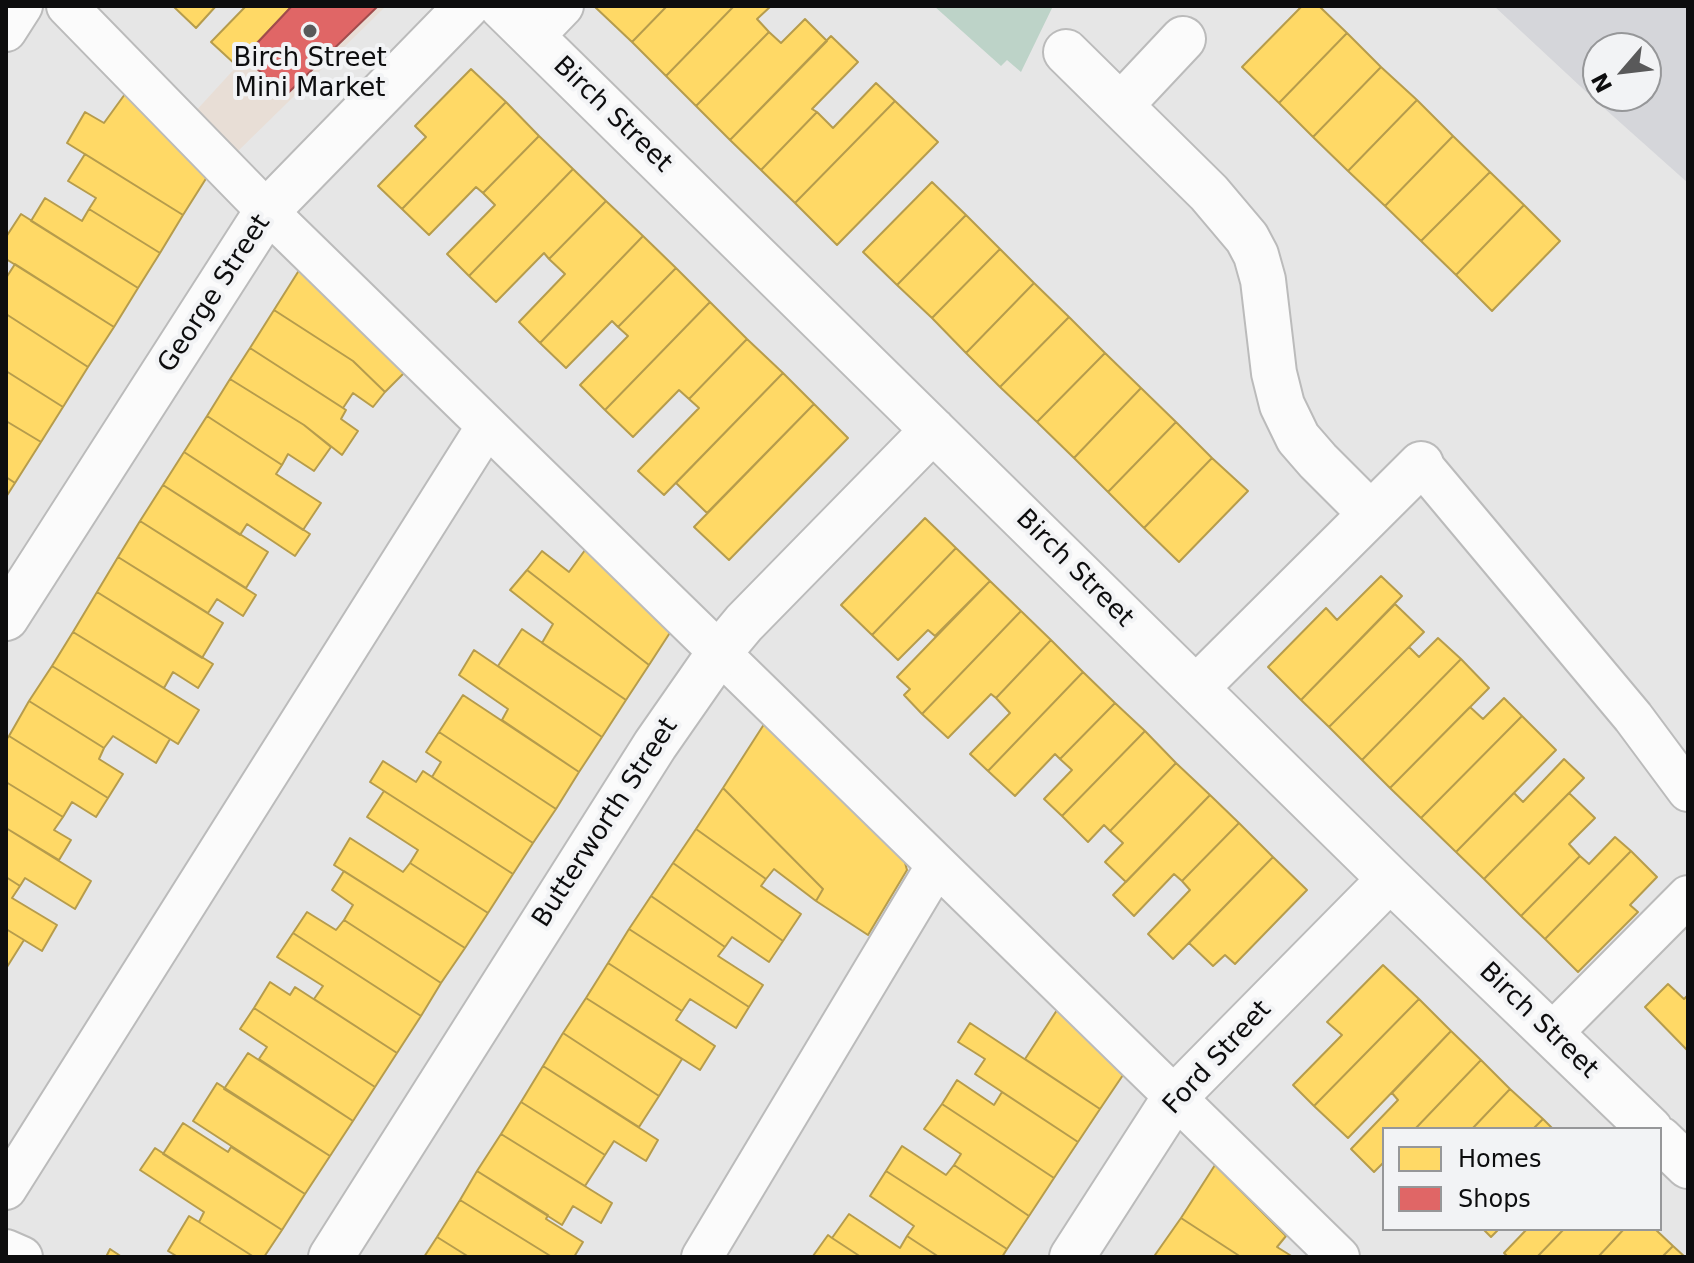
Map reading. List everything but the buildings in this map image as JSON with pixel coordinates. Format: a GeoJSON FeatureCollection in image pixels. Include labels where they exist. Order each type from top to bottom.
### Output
{"type":"FeatureCollection","features":[{"type":"Feature","properties":{"kind":"street","name":"George Street"},"geometry":{"type":"LineString","coordinates":[[6,618],[267,211],[467,6]]}},
{"type":"Feature","properties":{"kind":"street","name":"Birch Street"},"geometry":{"type":"LineString","coordinates":[[501,6],[1390,879],[1648,1127]]}},
{"type":"Feature","properties":{"kind":"street"},"geometry":{"type":"LineString","coordinates":[[1121,105],[1183,39]]}},
{"type":"Feature","properties":{"kind":"street"},"geometry":{"type":"LineString","coordinates":[[1066,52],[1209,193],[1247,238],[1263,280],[1274,373],[1282,405],[1298,438],[1370,513]]}},
{"type":"Feature","properties":{"kind":"street","name":"Butterworth Street"},"geometry":{"type":"LineString","coordinates":[[331,1257],[647,758],[719,653],[744,623],[933,430]]}},
{"type":"Feature","properties":{"kind":"street"},"geometry":{"type":"LineString","coordinates":[[1196,688],[1421,464]]}},
{"type":"Feature","properties":{"kind":"street","name":"Ford Street"},"geometry":{"type":"LineString","coordinates":[[1072,1257],[1175,1097],[1390,879]]}},
{"type":"Feature","properties":{"kind":"street"},"geometry":{"type":"LineString","coordinates":[[1662,1141],[1688,1166]]}},
{"type":"Feature","properties":{"kind":"lane"},"geometry":{"type":"LineString","coordinates":[[6,31],[22,6]]}},
{"type":"Feature","properties":{"kind":"lane"},"geometry":{"type":"LineString","coordinates":[[67,6],[267,211],[1339,1257]]}},
{"type":"Feature","properties":{"kind":"lane"},"geometry":{"type":"LineString","coordinates":[[533,37],[563,6]]}},
{"type":"Feature","properties":{"kind":"lane"},"geometry":{"type":"LineString","coordinates":[[6,1189],[487,426]]}},
{"type":"Feature","properties":{"kind":"lane"},"geometry":{"type":"LineString","coordinates":[[1421,464],[1633,717],[1688,791]]}},
{"type":"Feature","properties":{"kind":"lane"},"geometry":{"type":"LineString","coordinates":[[702,1257],[937,865]]}},
{"type":"Feature","properties":{"kind":"lane"},"geometry":{"type":"LineString","coordinates":[[1551,1034],[1688,896]]}},
{"type":"Feature","properties":{"kind":"lane"},"geometry":{"type":"LineString","coordinates":[[6,1250],[22,1257]]}},
{"type":"Feature","properties":{"kind":"shaded area"},"geometry":{"type":"Polygon","coordinates":[[[292,6],[386,6],[234,155],[193,114],[292,6]]]}},
{"type":"Feature","properties":{"kind":"shaded area"},"geometry":{"type":"Polygon","coordinates":[[[1494,6],[1688,6],[1688,183],[1608,112],[1662,112],[1662,32],[1582,32],[1582,88],[1494,6]]]}},
{"type":"Feature","properties":{"kind":"green space"},"geometry":{"type":"Polygon","coordinates":[[[934,6],[1053,6],[1021,72],[1007,60],[1001,66],[934,6]]]}},
{"type":"Feature","properties":{"kind":"place","name":"Birch Street Mini Market"},"geometry":{"type":"Point","coordinates":[310,31]}}]}
